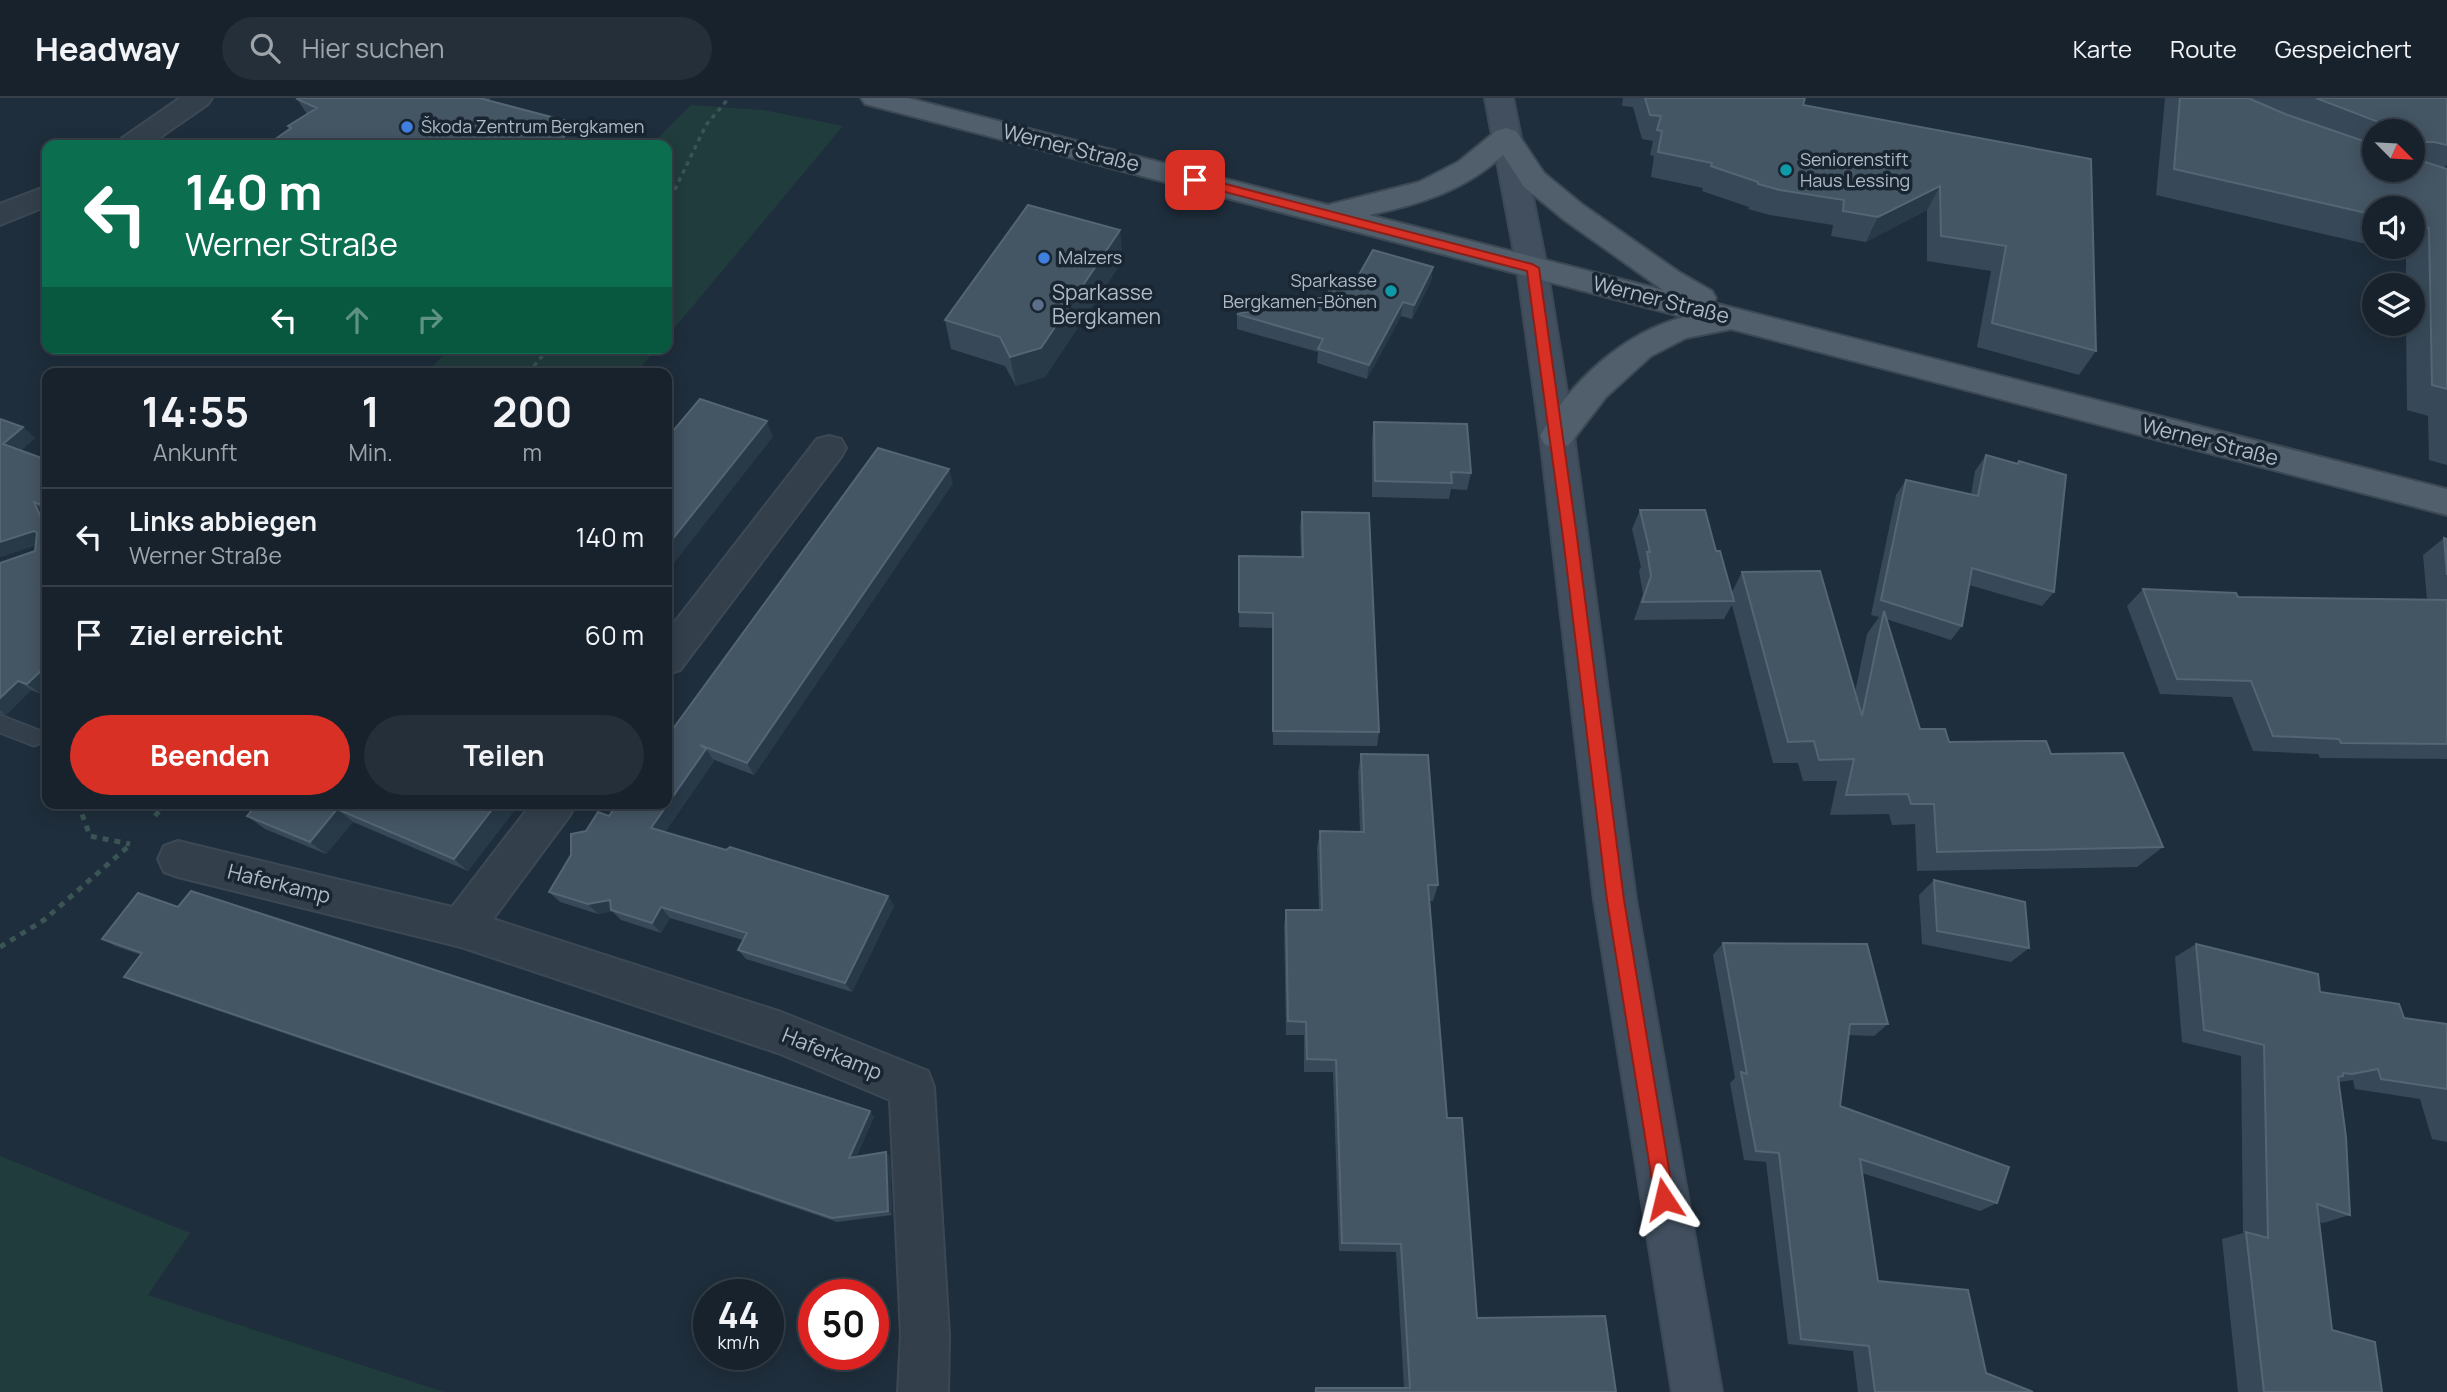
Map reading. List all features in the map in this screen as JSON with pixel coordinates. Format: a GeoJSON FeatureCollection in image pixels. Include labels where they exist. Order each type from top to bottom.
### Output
{"type":"FeatureCollection","features":[{"type":"Feature","properties":{"kind":"main road","name":"Werner Straße"},"geometry":{"type":"LineString","coordinates":[[875,98],[2447,502]]}},
{"type":"Feature","properties":{"kind":"main road"},"geometry":{"type":"LineString","coordinates":[[1499,98],[1532,268],[1557,436],[1619,926],[1697,1392]]}},
{"type":"Feature","properties":{"kind":"main road"},"geometry":{"type":"LineString","coordinates":[[1325,214],[1386,203],[1434,189],[1483,161],[1506,137]]}},
{"type":"Feature","properties":{"kind":"main road"},"geometry":{"type":"LineString","coordinates":[[1506,137],[1534,180],[1573,212],[1668,279],[1737,318]]}},
{"type":"Feature","properties":{"kind":"main road"},"geometry":{"type":"LineString","coordinates":[[1557,436],[1597,384],[1634,351],[1675,330],[1737,318]]}},
{"type":"Feature","properties":{"kind":"street"},"geometry":{"type":"LineString","coordinates":[[138,140],[198,98]]}},
{"type":"Feature","properties":{"kind":"street"},"geometry":{"type":"LineString","coordinates":[[0,215],[42,197]]}},
{"type":"Feature","properties":{"kind":"street"},"geometry":{"type":"LineString","coordinates":[[672,652],[829,448]]}},
{"type":"Feature","properties":{"kind":"street"},"geometry":{"type":"LineString","coordinates":[[461,928],[551,809]]}},
{"type":"Feature","properties":{"kind":"street","name":"Haferkamp"},"geometry":{"type":"LineString","coordinates":[[178,859],[461,928],[780,1033],[912,1087],[925,1335],[923,1392]]}},
{"type":"Feature","properties":{"kind":"lane"},"geometry":{"type":"LineString","coordinates":[[0,724],[34,737]]}},
{"type":"Feature","properties":{"kind":"path"},"geometry":{"type":"LineString","coordinates":[[672,196],[706,125],[730,98]]}},
{"type":"Feature","properties":{"kind":"path"},"geometry":{"type":"LineString","coordinates":[[532,368],[544,354]]}},
{"type":"Feature","properties":{"kind":"path"},"geometry":{"type":"LineString","coordinates":[[80,809],[90,836],[178,859]]}},
{"type":"Feature","properties":{"kind":"path"},"geometry":{"type":"LineString","coordinates":[[148,824],[161,809]]}},
{"type":"Feature","properties":{"kind":"path"},"geometry":{"type":"LineString","coordinates":[[0,947],[44,920],[131,845],[140,834]]}},
{"type":"Feature","properties":{"kind":"green space"},"geometry":{"type":"Polygon","coordinates":[[[691,105],[763,110],[843,126],[672,331],[672,140],[656,140],[691,105]]]}},
{"type":"Feature","properties":{"kind":"green space"},"geometry":{"type":"Polygon","coordinates":[[[444,354],[652,354],[640,368],[431,368],[444,354]]]}},
{"type":"Feature","properties":{"kind":"green space"},"geometry":{"type":"Polygon","coordinates":[[[0,1156],[190,1233],[148,1295],[444,1392],[0,1392],[0,1156]]]}},
{"type":"Feature","properties":{"kind":"building","name":"Škoda Zentrum Bergkamen"},"geometry":{"type":"Polygon","coordinates":[[[479,98],[578,124],[560,140],[274,140],[291,128],[288,126],[317,108],[297,99],[479,98]]]}},
{"type":"Feature","properties":{"kind":"building"},"geometry":{"type":"Polygon","coordinates":[[[1645,98],[1805,98],[1803,105],[2091,159],[2096,351],[1992,323],[2006,246],[1941,236],[1940,186],[1878,217],[1843,211],[1844,200],[1780,190],[1711,166],[1712,163],[1658,152],[1662,131],[1657,130],[1661,116],[1650,115],[1645,98]]]}},
{"type":"Feature","properties":{"kind":"building"},"geometry":{"type":"Polygon","coordinates":[[[2180,98],[2248,98],[2362,141],[2362,182],[2426,182],[2426,162],[2447,169],[2447,389],[2432,385],[2429,228],[2425,227],[2425,196],[2362,196],[2362,212],[2174,169],[2180,98]]]}},
{"type":"Feature","properties":{"kind":"building"},"geometry":{"type":"Polygon","coordinates":[[[2316,98],[2447,98],[2447,145],[2426,142],[2426,119],[2371,119],[2316,98]]]}},
{"type":"Feature","properties":{"kind":"building","name":"Sparkasse Bergkamen"},"geometry":{"type":"Polygon","coordinates":[[[1028,205],[1120,230],[1041,348],[1010,357],[1000,337],[945,320],[1028,205]]]}},
{"type":"Feature","properties":{"kind":"building"},"geometry":{"type":"Polygon","coordinates":[[[1373,250],[1433,267],[1414,305],[1403,302],[1369,365],[1318,349],[1323,339],[1237,314],[1326,297],[1334,282],[1352,287],[1373,250]]]}},
{"type":"Feature","properties":{"kind":"building"},"geometry":{"type":"Polygon","coordinates":[[[700,399],[767,421],[672,540],[672,432],[700,399]]]}},
{"type":"Feature","properties":{"kind":"building"},"geometry":{"type":"Polygon","coordinates":[[[0,419],[23,427],[3,444],[42,458],[42,505],[34,502],[42,520],[42,670],[27,684],[18,681],[0,698],[0,563],[35,551],[37,533],[34,531],[0,542],[0,419]]]}},
{"type":"Feature","properties":{"kind":"building"},"geometry":{"type":"Polygon","coordinates":[[[1374,422],[1467,424],[1471,473],[1451,472],[1452,483],[1375,481],[1374,422]]]}},
{"type":"Feature","properties":{"kind":"building"},"geometry":{"type":"Polygon","coordinates":[[[878,448],[949,469],[747,763],[700,745],[706,749],[672,798],[672,730],[878,448]]]}},
{"type":"Feature","properties":{"kind":"building"},"geometry":{"type":"Polygon","coordinates":[[[1986,455],[2018,464],[2019,461],[2066,475],[2054,592],[1972,568],[1962,626],[1881,600],[1906,480],[1978,496],[1986,455]]]}},
{"type":"Feature","properties":{"kind":"building"},"geometry":{"type":"Polygon","coordinates":[[[1640,510],[1705,510],[1734,601],[1642,602],[1651,576],[1647,552],[1650,552],[1640,510]]]}},
{"type":"Feature","properties":{"kind":"building"},"geometry":{"type":"Polygon","coordinates":[[[1302,512],[1369,513],[1379,732],[1273,731],[1273,613],[1239,612],[1239,556],[1303,557],[1302,512]]]}},
{"type":"Feature","properties":{"kind":"building"},"geometry":{"type":"Polygon","coordinates":[[[2444,538],[2447,539],[2447,575],[2444,538]]]}},
{"type":"Feature","properties":{"kind":"building"},"geometry":{"type":"Polygon","coordinates":[[[1820,571],[1862,716],[1884,611],[1920,729],[1945,729],[1949,742],[2046,741],[2051,754],[2123,753],[2163,847],[1937,852],[1934,804],[1911,804],[1908,794],[1846,795],[1854,759],[1819,760],[1814,741],[1788,742],[1742,572],[1820,571]]]}},
{"type":"Feature","properties":{"kind":"building"},"geometry":{"type":"Polygon","coordinates":[[[2143,589],[2236,593],[2238,597],[2447,600],[2447,744],[2341,743],[2339,739],[2273,736],[2251,681],[2177,679],[2143,589]]]}},
{"type":"Feature","properties":{"kind":"building"},"geometry":{"type":"Polygon","coordinates":[[[1361,754],[1428,755],[1438,885],[1428,885],[1447,1118],[1462,1118],[1477,1318],[1605,1316],[1616,1392],[1316,1392],[1316,1388],[1410,1388],[1401,1244],[1342,1243],[1336,1060],[1307,1059],[1306,1022],[1288,1021],[1286,910],[1322,910],[1320,831],[1364,832],[1361,754]]]}},
{"type":"Feature","properties":{"kind":"building"},"geometry":{"type":"Polygon","coordinates":[[[253,809],[337,809],[310,842],[247,816],[253,809]]]}},
{"type":"Feature","properties":{"kind":"building"},"geometry":{"type":"Polygon","coordinates":[[[337,809],[492,809],[454,859],[337,809]]]}},
{"type":"Feature","properties":{"kind":"building"},"geometry":{"type":"Polygon","coordinates":[[[614,809],[664,809],[651,828],[726,850],[730,847],[888,896],[845,983],[738,950],[747,933],[661,907],[652,923],[611,910],[610,900],[588,904],[549,892],[571,855],[571,834],[586,831],[598,812],[609,816],[614,809]]]}},
{"type":"Feature","properties":{"kind":"building"},"geometry":{"type":"Polygon","coordinates":[[[1934,880],[2025,902],[2029,948],[1937,931],[1934,880]]]}},
{"type":"Feature","properties":{"kind":"building"},"geometry":{"type":"Polygon","coordinates":[[[191,891],[870,1111],[849,1158],[886,1152],[888,1211],[832,1218],[124,977],[142,953],[102,939],[138,893],[178,907],[191,891]]]}},
{"type":"Feature","properties":{"kind":"building"},"geometry":{"type":"Polygon","coordinates":[[[1723,943],[1867,944],[1888,1024],[1850,1024],[1840,1106],[2009,1167],[1997,1203],[1860,1159],[1878,1281],[1968,1290],[1986,1373],[2033,1392],[1875,1392],[1869,1346],[1801,1339],[1779,1153],[1756,1151],[1741,1072],[1747,1074],[1723,943]]]}},
{"type":"Feature","properties":{"kind":"building"},"geometry":{"type":"Polygon","coordinates":[[[2196,944],[2318,974],[2320,992],[2399,1004],[2404,1018],[2447,1024],[2447,1089],[2381,1079],[2378,1069],[2343,1073],[2343,1076],[2338,1077],[2346,1137],[2350,1215],[2317,1204],[2332,1330],[2375,1342],[2382,1392],[2264,1392],[2246,1232],[2268,1238],[2264,1045],[2204,1030],[2196,944]]]}},
{"type":"Feature","properties":{"kind":"place","name":"Škoda Zentrum Bergkamen"},"geometry":{"type":"Point","coordinates":[407,127]}},
{"type":"Feature","properties":{"kind":"place","name":"Seniorenstift Haus Lessing"},"geometry":{"type":"Point","coordinates":[1786,170]}},
{"type":"Feature","properties":{"kind":"place","name":"Malzers"},"geometry":{"type":"Point","coordinates":[1044,258]}},
{"type":"Feature","properties":{"kind":"place","name":"Sparkasse Bergkamen-Bönen"},"geometry":{"type":"Point","coordinates":[1391,291]}},
{"type":"Feature","properties":{"kind":"place","name":"Sparkasse Bergkamen"},"geometry":{"type":"Point","coordinates":[1038,305]}},
{"type":"Feature","properties":{"kind":"route"},"geometry":{"type":"LineString","coordinates":[[1195,180],[1532,268],[1557,436],[1615,900],[1664,1199]]}}]}
